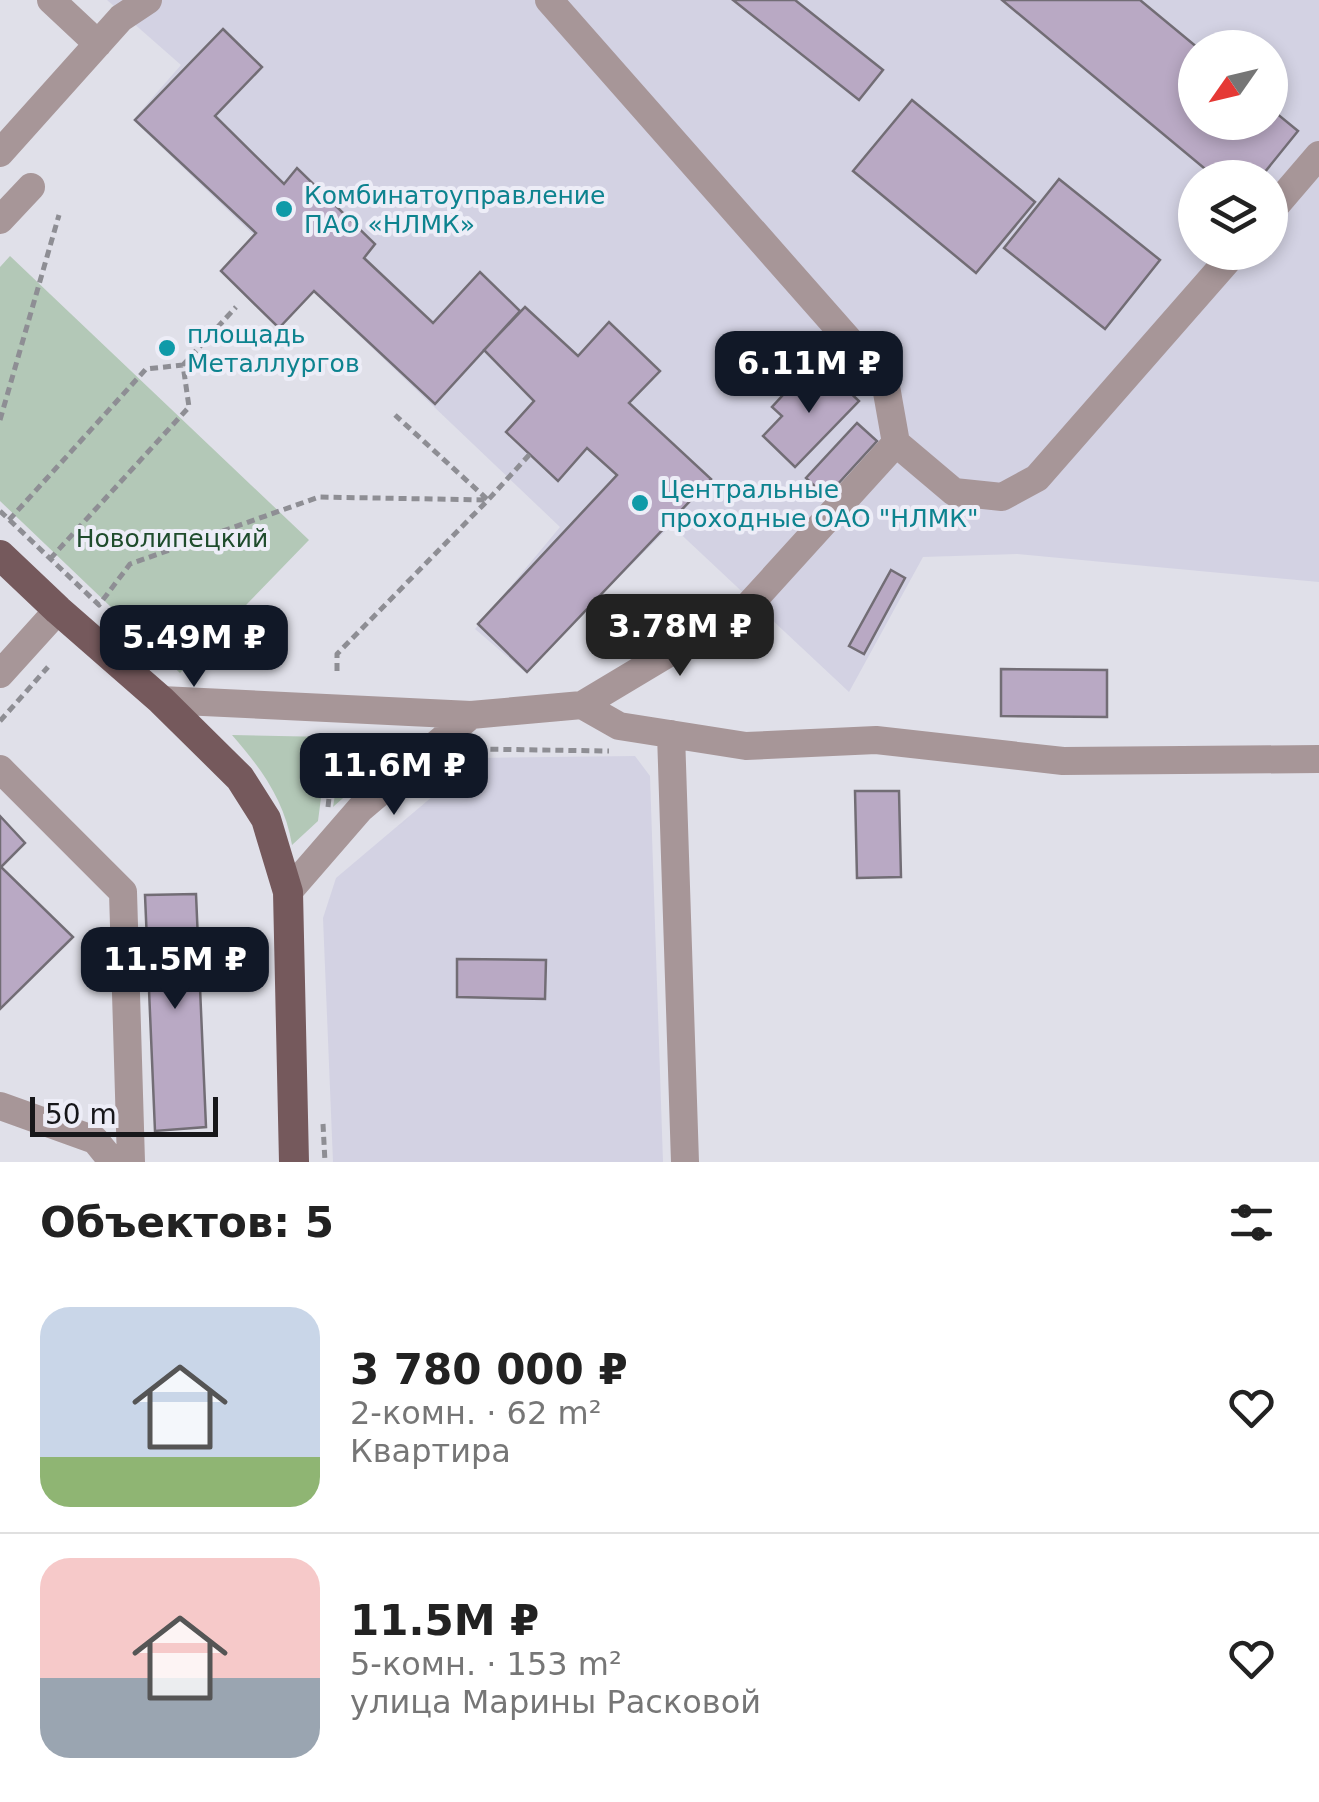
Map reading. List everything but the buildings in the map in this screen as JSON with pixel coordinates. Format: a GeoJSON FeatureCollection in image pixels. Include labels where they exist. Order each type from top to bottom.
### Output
{"type":"FeatureCollection","features":[{"type":"Feature","properties":{"kind":"main road"},"geometry":{"type":"LineString","coordinates":[[0,555],[161,700],[240,778],[266,819],[288,892],[294,1162]]}},
{"type":"Feature","properties":{"kind":"street"},"geometry":{"type":"LineString","coordinates":[[50,0],[98,44]]}},
{"type":"Feature","properties":{"kind":"street"},"geometry":{"type":"LineString","coordinates":[[0,153],[121,18],[148,0]]}},
{"type":"Feature","properties":{"kind":"street"},"geometry":{"type":"LineString","coordinates":[[549,0],[885,381],[896,443],[954,492],[1002,497],[1036,478],[1220,270]]}},
{"type":"Feature","properties":{"kind":"street"},"geometry":{"type":"LineString","coordinates":[[1288,191],[1319,156]]}},
{"type":"Feature","properties":{"kind":"street"},"geometry":{"type":"LineString","coordinates":[[0,220],[31,187]]}},
{"type":"Feature","properties":{"kind":"street"},"geometry":{"type":"LineString","coordinates":[[161,700],[470,715],[582,704],[748,605],[896,443]]}},
{"type":"Feature","properties":{"kind":"street"},"geometry":{"type":"LineString","coordinates":[[0,674],[58,610]]}},
{"type":"Feature","properties":{"kind":"street"},"geometry":{"type":"LineString","coordinates":[[582,704],[619,726],[746,746],[876,740],[1063,761],[1319,760]]}},
{"type":"Feature","properties":{"kind":"street"},"geometry":{"type":"LineString","coordinates":[[288,892],[360,809],[470,715]]}},
{"type":"Feature","properties":{"kind":"street"},"geometry":{"type":"LineString","coordinates":[[671,734],[685,1162]]}},
{"type":"Feature","properties":{"kind":"street"},"geometry":{"type":"LineString","coordinates":[[0,769],[123,892],[132,1162]]}},
{"type":"Feature","properties":{"kind":"street"},"geometry":{"type":"LineString","coordinates":[[0,1106],[96,1140],[113,1162]]}},
{"type":"Feature","properties":{"kind":"path"},"geometry":{"type":"LineString","coordinates":[[0,420],[59,216]]}},
{"type":"Feature","properties":{"kind":"path"},"geometry":{"type":"LineString","coordinates":[[9,520],[146,369],[183,365],[236,306]]}},
{"type":"Feature","properties":{"kind":"path"},"geometry":{"type":"LineString","coordinates":[[50,559],[189,408],[183,365]]}},
{"type":"Feature","properties":{"kind":"path"},"geometry":{"type":"LineString","coordinates":[[395,415],[488,500]]}},
{"type":"Feature","properties":{"kind":"path"},"geometry":{"type":"LineString","coordinates":[[337,671],[337,654],[530,454]]}},
{"type":"Feature","properties":{"kind":"path"},"geometry":{"type":"LineString","coordinates":[[0,511],[99,605],[130,564],[318,497],[488,500]]}},
{"type":"Feature","properties":{"kind":"path"},"geometry":{"type":"LineString","coordinates":[[0,720],[48,668]]}},
{"type":"Feature","properties":{"kind":"path"},"geometry":{"type":"LineString","coordinates":[[327,814],[336,736]]}},
{"type":"Feature","properties":{"kind":"path"},"geometry":{"type":"LineString","coordinates":[[460,762],[476,749],[613,752]]}},
{"type":"Feature","properties":{"kind":"path"},"geometry":{"type":"LineString","coordinates":[[323,1124],[324,1162]]}},
{"type":"Feature","properties":{"kind":"shaded area"},"geometry":{"type":"Polygon","coordinates":[[[107,0],[1319,0],[1319,582],[1017,554],[923,557],[849,692],[671,525],[525,672],[475,629],[560,527],[133,120],[181,65],[107,0]]]}},
{"type":"Feature","properties":{"kind":"shaded area"},"geometry":{"type":"Polygon","coordinates":[[[635,756],[650,776],[663,1162],[333,1162],[323,918],[336,878],[478,758],[635,756]]]}},
{"type":"Feature","properties":{"kind":"green space","name":"Новолипецкий"},"geometry":{"type":"Polygon","coordinates":[[[10,256],[309,540],[180,673],[0,501],[0,267],[10,256]]]}},
{"type":"Feature","properties":{"kind":"green space"},"geometry":{"type":"Polygon","coordinates":[[[232,735],[329,737],[318,821],[292,845],[284,814],[270,786],[232,735]]]}},
{"type":"Feature","properties":{"kind":"green space"},"geometry":{"type":"Polygon","coordinates":[[[344,739],[406,742],[333,807],[344,739]]]}},
{"type":"Feature","properties":{"kind":"place","name":"Комбинатоуправление ПАО «НЛМК»"},"geometry":{"type":"Point","coordinates":[284,209]}},
{"type":"Feature","properties":{"kind":"place","name":"площадь Металлургов"},"geometry":{"type":"Point","coordinates":[167,348]}},
{"type":"Feature","properties":{"kind":"place","name":"Центральные проходные ОАО \"НЛМК\""},"geometry":{"type":"Point","coordinates":[640,503]}}]}
